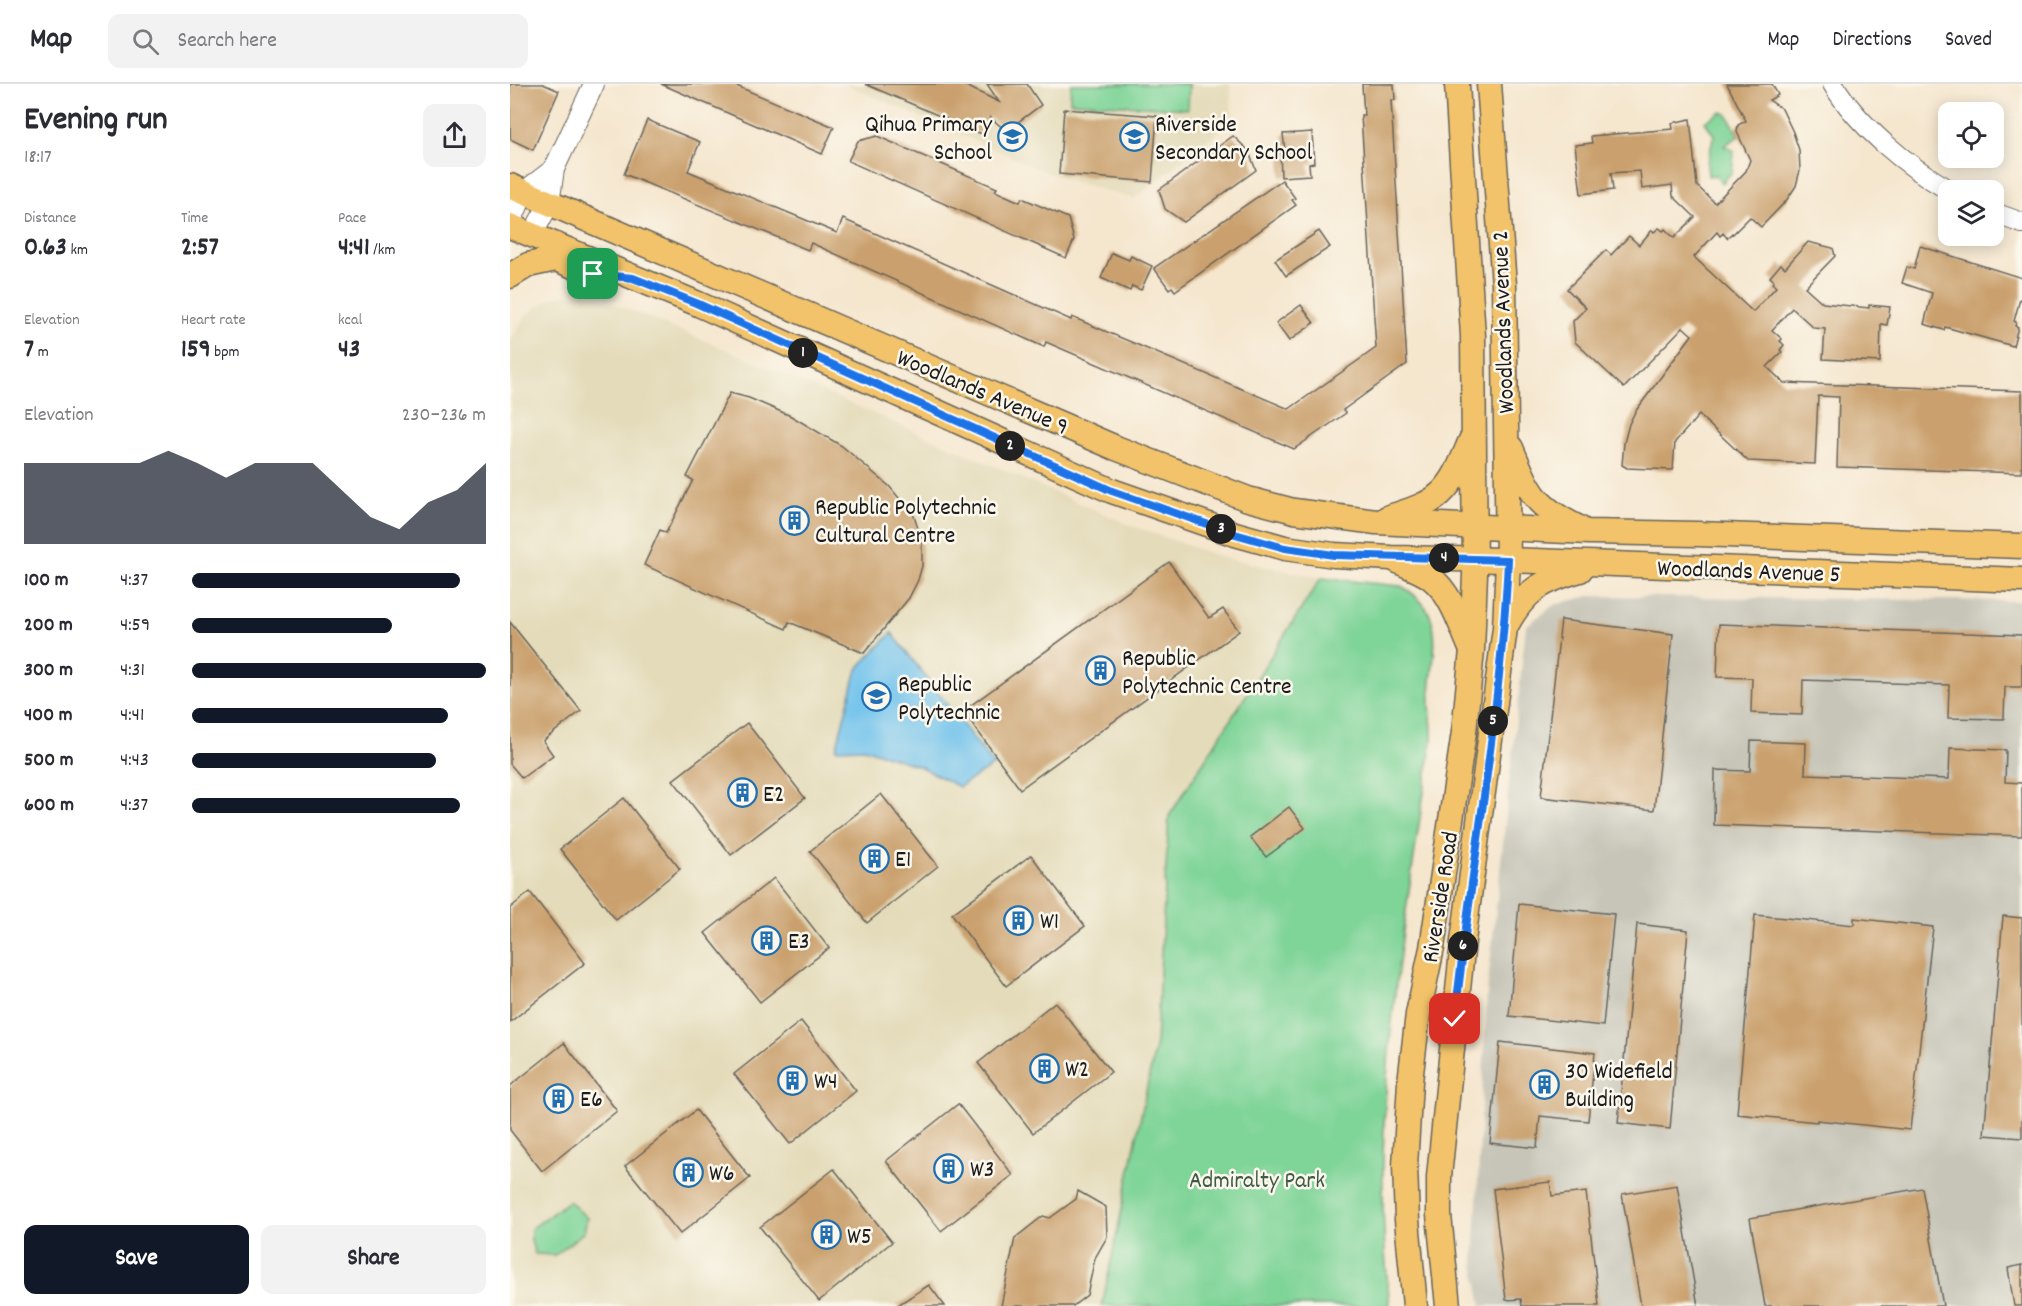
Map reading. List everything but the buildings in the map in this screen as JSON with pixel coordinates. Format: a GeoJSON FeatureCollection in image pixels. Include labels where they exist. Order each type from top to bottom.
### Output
{"type":"FeatureCollection","features":[{"type":"Feature","properties":{"kind":"main road","name":"Woodlands Avenue 2"},"geometry":{"type":"LineString","coordinates":[[1456,84],[1473,336],[1475,559]]}},
{"type":"Feature","properties":{"kind":"main road","name":"Woodlands Avenue 2"},"geometry":{"type":"LineString","coordinates":[[1489,84],[1504,285],[1508,560]]}},
{"type":"Feature","properties":{"kind":"main road","name":"Woodlands Avenue 9"},"geometry":{"type":"LineString","coordinates":[[517,189],[1094,438],[1248,499],[1294,511],[1377,522],[1476,526]]}},
{"type":"Feature","properties":{"kind":"main road","name":"Woodlands Avenue 9"},"geometry":{"type":"LineString","coordinates":[[517,228],[696,303],[1112,491],[1235,534],[1285,548],[1334,555],[1475,559]]}},
{"type":"Feature","properties":{"kind":"main road"},"geometry":{"type":"LineString","coordinates":[[510,276],[528,265],[556,259],[593,274],[633,278]]}},
{"type":"Feature","properties":{"kind":"main road"},"geometry":{"type":"LineString","coordinates":[[1377,522],[1418,507],[1440,494],[1456,474],[1475,431]]}},
{"type":"Feature","properties":{"kind":"main road"},"geometry":{"type":"LineString","coordinates":[[1506,438],[1537,500],[1555,516],[1589,532]]}},
{"type":"Feature","properties":{"kind":"main road","name":"Woodlands Avenue 5"},"geometry":{"type":"LineString","coordinates":[[1476,526],[1589,532],[2022,546]]}},
{"type":"Feature","properties":{"kind":"main road"},"geometry":{"type":"LineString","coordinates":[[1391,558],[1429,577],[1438,585],[1449,600],[1472,650]]}},
{"type":"Feature","properties":{"kind":"main road","name":"Woodlands Avenue 5"},"geometry":{"type":"LineString","coordinates":[[1475,559],[2022,580]]}},
{"type":"Feature","properties":{"kind":"main road","name":"Riverside Road"},"geometry":{"type":"LineString","coordinates":[[1415,1306],[1407,1220],[1405,1166],[1410,1082],[1418,1014],[1432,948],[1464,732],[1472,650],[1475,559]]}},
{"type":"Feature","properties":{"kind":"main road","name":"Riverside Road"},"geometry":{"type":"LineString","coordinates":[[1448,1306],[1439,1177],[1463,941],[1505,628],[1508,560]]}},
{"type":"Feature","properties":{"kind":"main road"},"geometry":{"type":"LineString","coordinates":[[1505,628],[1516,606],[1551,578],[1602,563]]}},
{"type":"Feature","properties":{"kind":"street"},"geometry":{"type":"LineString","coordinates":[[517,228],[549,204],[554,169],[594,84]]}},
{"type":"Feature","properties":{"kind":"street"},"geometry":{"type":"LineString","coordinates":[[1833,84],[1874,135],[1923,176],[1938,184]]}},
{"type":"Feature","properties":{"kind":"street"},"geometry":{"type":"LineString","coordinates":[[517,228],[517,189],[554,169]]}},
{"type":"Feature","properties":{"kind":"street"},"geometry":{"type":"LineString","coordinates":[[2004,217],[2022,223]]}},
{"type":"Feature","properties":{"kind":"shaded area","name":"Riverside Secondary School"},"geometry":{"type":"Polygon","coordinates":[[[845,84],[1230,84],[1233,120],[1134,199],[1056,176],[845,84]]]}},
{"type":"Feature","properties":{"kind":"shaded area","name":"Republic Polytechnic"},"geometry":{"type":"Polygon","coordinates":[[[578,293],[595,296],[730,351],[1132,526],[1224,558],[1321,578],[1169,816],[1156,1043],[1102,1306],[510,1306],[510,341],[526,315],[537,307],[554,297],[578,293]]]}},
{"type":"Feature","properties":{"kind":"shaded area"},"geometry":{"type":"Polygon","coordinates":[[[1589,596],[2022,601],[2022,1306],[1482,1306],[1474,1264],[1487,993],[1526,626],[1554,605],[1589,596]]]}},
{"type":"Feature","properties":{"kind":"green space"},"geometry":{"type":"Polygon","coordinates":[[[1071,84],[1189,84],[1188,109],[1070,102],[1071,84]]]}},
{"type":"Feature","properties":{"kind":"green space"},"geometry":{"type":"Polygon","coordinates":[[[1720,112],[1727,114],[1739,136],[1724,146],[1734,151],[1732,172],[1722,183],[1715,175],[1708,176],[1707,163],[1714,135],[1705,122],[1720,112]]]}},
{"type":"Feature","properties":{"kind":"green space","name":"Admiralty Park"},"geometry":{"type":"Polygon","coordinates":[[[1321,578],[1401,586],[1416,596],[1426,608],[1432,620],[1434,633],[1435,647],[1430,699],[1432,740],[1400,951],[1386,1093],[1383,1164],[1384,1235],[1390,1306],[1102,1306],[1156,1043],[1169,816],[1321,578]]]}},
{"type":"Feature","properties":{"kind":"green space"},"geometry":{"type":"Polygon","coordinates":[[[569,1201],[587,1218],[584,1232],[555,1255],[535,1254],[531,1241],[531,1229],[569,1201]]]}},
{"type":"Feature","properties":{"kind":"water"},"geometry":{"type":"Polygon","coordinates":[[[892,633],[994,765],[959,787],[921,767],[864,748],[836,749],[856,673],[892,633]]]}},
{"type":"Feature","properties":{"kind":"place","name":"Qihua Primary School"},"geometry":{"type":"Point","coordinates":[1013,137]}},
{"type":"Feature","properties":{"kind":"place","name":"Riverside Secondary School"},"geometry":{"type":"Point","coordinates":[1134,137]}},
{"type":"Feature","properties":{"kind":"place","name":"Republic Polytechnic Cultural Centre"},"geometry":{"type":"Point","coordinates":[794,520]}},
{"type":"Feature","properties":{"kind":"place","name":"Republic Polytechnic Centre"},"geometry":{"type":"Point","coordinates":[1101,671]}},
{"type":"Feature","properties":{"kind":"place","name":"Republic Polytechnic"},"geometry":{"type":"Point","coordinates":[877,697]}},
{"type":"Feature","properties":{"kind":"place","name":"E2"},"geometry":{"type":"Point","coordinates":[742,793]}},
{"type":"Feature","properties":{"kind":"place","name":"E1"},"geometry":{"type":"Point","coordinates":[874,858]}},
{"type":"Feature","properties":{"kind":"place","name":"W1"},"geometry":{"type":"Point","coordinates":[1019,920]}},
{"type":"Feature","properties":{"kind":"place","name":"E3"},"geometry":{"type":"Point","coordinates":[767,940]}},
{"type":"Feature","properties":{"kind":"place","name":"W2"},"geometry":{"type":"Point","coordinates":[1044,1068]}},
{"type":"Feature","properties":{"kind":"place","name":"W4"},"geometry":{"type":"Point","coordinates":[793,1080]}},
{"type":"Feature","properties":{"kind":"place","name":"30 Widefield Building"},"geometry":{"type":"Point","coordinates":[1544,1084]}},
{"type":"Feature","properties":{"kind":"place","name":"E6"},"geometry":{"type":"Point","coordinates":[559,1098]}},
{"type":"Feature","properties":{"kind":"place","name":"W3"},"geometry":{"type":"Point","coordinates":[949,1168]}},
{"type":"Feature","properties":{"kind":"place","name":"W6"},"geometry":{"type":"Point","coordinates":[688,1172]}},
{"type":"Feature","properties":{"kind":"place","name":"W5"},"geometry":{"type":"Point","coordinates":[826,1235]}},
{"type":"Feature","properties":{"kind":"route"},"geometry":{"type":"LineString","coordinates":[[593,274],[633,278],[696,303],[1112,491],[1235,534],[1285,548],[1334,555],[1508,560],[1505,628],[1463,941],[1455,1019]]}}]}
